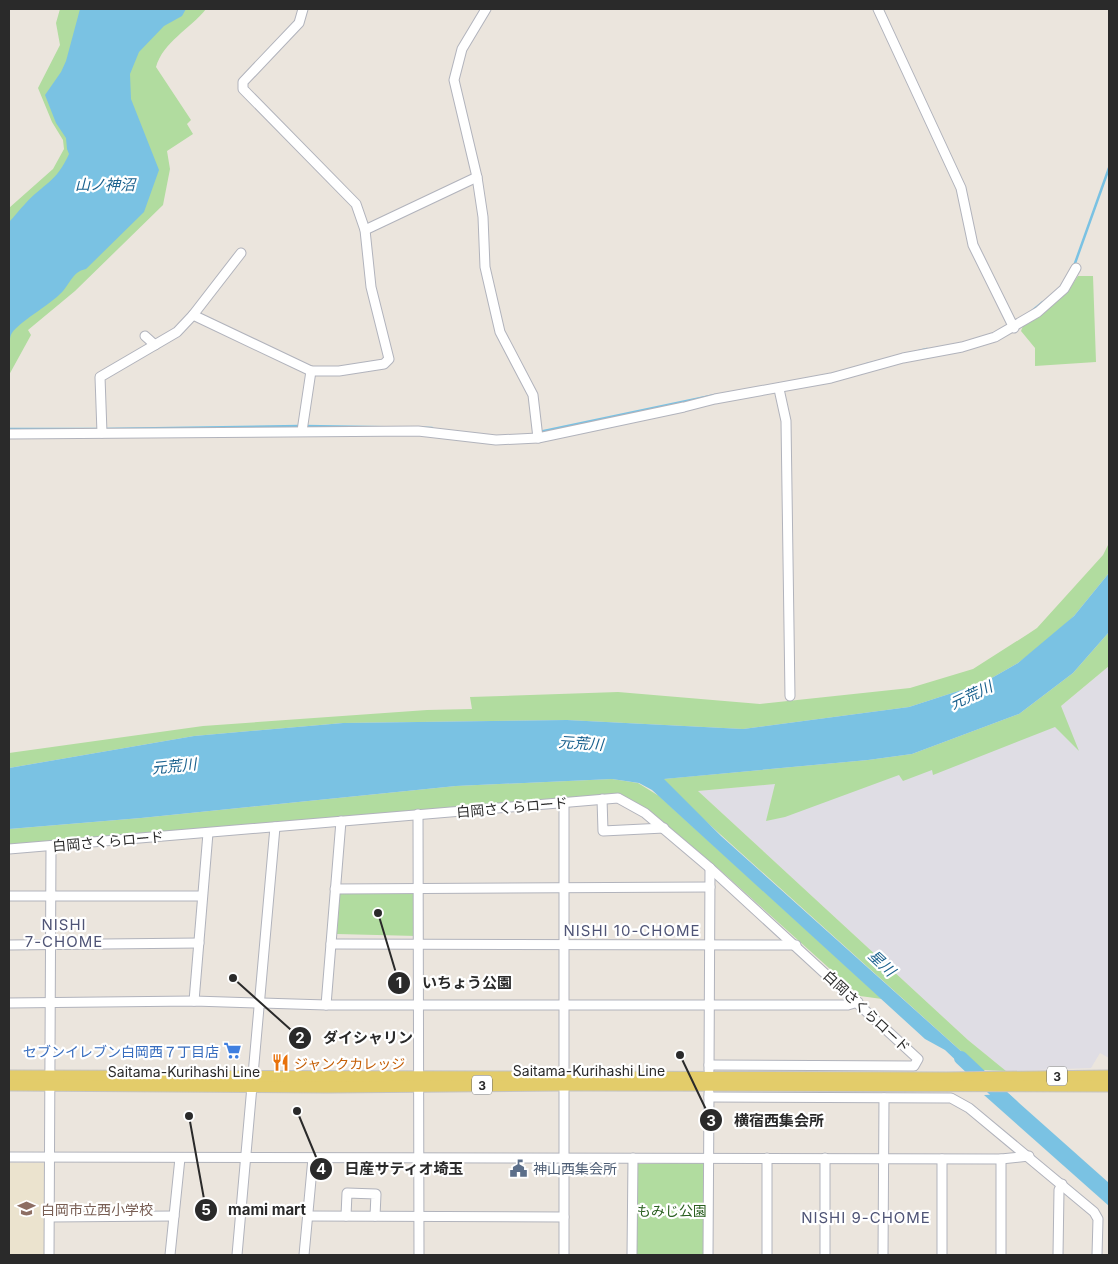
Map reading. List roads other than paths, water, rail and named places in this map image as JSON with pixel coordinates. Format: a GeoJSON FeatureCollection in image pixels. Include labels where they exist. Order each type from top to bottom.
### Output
{"type":"FeatureCollection","features":[{"type":"Feature","properties":{"kind":"main road","name":"Saitama-Kurihashi Line"},"geometry":{"type":"LineString","coordinates":[[9,1076],[50,1081]]}},
{"type":"Feature","properties":{"kind":"main road","name":"Saitama-Kurihashi Line"},"geometry":{"type":"LineString","coordinates":[[9,1085],[50,1081],[709,1081],[1109,1076]]}},
{"type":"Feature","properties":{"kind":"main road","name":"Saitama-Kurihashi Line"},"geometry":{"type":"LineString","coordinates":[[709,1081],[956,1087],[1109,1086]]}},
{"type":"Feature","properties":{"kind":"street"},"geometry":{"type":"LineString","coordinates":[[193,314],[312,371],[339,371],[384,364],[389,359],[371,287],[365,230],[356,204],[243,89],[243,82],[299,23],[303,9]]}},
{"type":"Feature","properties":{"kind":"street"},"geometry":{"type":"LineString","coordinates":[[486,9],[462,49],[454,80],[477,177],[483,217],[485,267],[500,332],[534,395],[538,438]]}},
{"type":"Feature","properties":{"kind":"street"},"geometry":{"type":"LineString","coordinates":[[878,9],[960,188],[973,246],[1014,328]]}},
{"type":"Feature","properties":{"kind":"street"},"geometry":{"type":"LineString","coordinates":[[365,230],[477,177]]}},
{"type":"Feature","properties":{"kind":"street"},"geometry":{"type":"LineString","coordinates":[[102,433],[100,377],[155,345],[161,339],[176,332],[193,314],[240,253]]}},
{"type":"Feature","properties":{"kind":"street"},"geometry":{"type":"LineString","coordinates":[[9,434],[418,431],[496,440],[538,438],[715,399],[831,378],[903,358],[962,347],[995,337],[1014,328],[1038,312],[1064,289],[1076,268]]}},
{"type":"Feature","properties":{"kind":"street"},"geometry":{"type":"LineString","coordinates":[[145,336],[155,345]]}},
{"type":"Feature","properties":{"kind":"street"},"geometry":{"type":"LineString","coordinates":[[302,431],[312,371]]}},
{"type":"Feature","properties":{"kind":"street"},"geometry":{"type":"LineString","coordinates":[[779,388],[786,421],[790,696]]}},
{"type":"Feature","properties":{"kind":"street","name":"白岡さくらロード"},"geometry":{"type":"LineString","coordinates":[[9,849],[618,798],[646,813],[710,868],[918,1059],[914,1066],[709,1081]]}},
{"type":"Feature","properties":{"kind":"street"},"geometry":{"type":"LineString","coordinates":[[602,799],[603,831],[664,828]]}},
{"type":"Feature","properties":{"kind":"street"},"geometry":{"type":"LineString","coordinates":[[564,802],[564,1255]]}},
{"type":"Feature","properties":{"kind":"street"},"geometry":{"type":"LineString","coordinates":[[418,814],[419,1255]]}},
{"type":"Feature","properties":{"kind":"street"},"geometry":{"type":"LineString","coordinates":[[326,1005],[341,821]]}},
{"type":"Feature","properties":{"kind":"street"},"geometry":{"type":"LineString","coordinates":[[237,1255],[275,827]]}},
{"type":"Feature","properties":{"kind":"street"},"geometry":{"type":"LineString","coordinates":[[194,1001],[208,833]]}},
{"type":"Feature","properties":{"kind":"street"},"geometry":{"type":"LineString","coordinates":[[49,1255],[50,846]]}},
{"type":"Feature","properties":{"kind":"street"},"geometry":{"type":"LineString","coordinates":[[708,1255],[710,868]]}},
{"type":"Feature","properties":{"kind":"street"},"geometry":{"type":"LineString","coordinates":[[335,889],[710,888]]}},
{"type":"Feature","properties":{"kind":"street"},"geometry":{"type":"LineString","coordinates":[[9,896],[202,896]]}},
{"type":"Feature","properties":{"kind":"street"},"geometry":{"type":"LineString","coordinates":[[9,945],[198,944]]}},
{"type":"Feature","properties":{"kind":"street"},"geometry":{"type":"LineString","coordinates":[[331,944],[796,945]]}},
{"type":"Feature","properties":{"kind":"street"},"geometry":{"type":"LineString","coordinates":[[9,1003],[194,1001],[259,1005],[848,1005],[858,1002]]}},
{"type":"Feature","properties":{"kind":"street"},"geometry":{"type":"LineString","coordinates":[[709,1081],[884,1098],[957,1100],[1029,1156],[1094,1212],[1098,1219],[1097,1255]]}},
{"type":"Feature","properties":{"kind":"street"},"geometry":{"type":"LineString","coordinates":[[883,1255],[884,1098]]}},
{"type":"Feature","properties":{"kind":"street"},"geometry":{"type":"LineString","coordinates":[[9,1158],[1001,1159],[1029,1156]]}},
{"type":"Feature","properties":{"kind":"street"},"geometry":{"type":"LineString","coordinates":[[170,1255],[180,1158]]}},
{"type":"Feature","properties":{"kind":"street"},"geometry":{"type":"LineString","coordinates":[[304,1255],[313,1158]]}},
{"type":"Feature","properties":{"kind":"street"},"geometry":{"type":"LineString","coordinates":[[632,1255],[633,1158]]}},
{"type":"Feature","properties":{"kind":"street"},"geometry":{"type":"LineString","coordinates":[[767,1158],[768,1255]]}},
{"type":"Feature","properties":{"kind":"street"},"geometry":{"type":"LineString","coordinates":[[825,1158],[825,1255]]}},
{"type":"Feature","properties":{"kind":"street"},"geometry":{"type":"LineString","coordinates":[[942,1159],[942,1255]]}},
{"type":"Feature","properties":{"kind":"street"},"geometry":{"type":"LineString","coordinates":[[1001,1159],[1002,1255]]}},
{"type":"Feature","properties":{"kind":"street"},"geometry":{"type":"LineString","coordinates":[[1058,1255],[1059,1190],[1062,1184]]}},
{"type":"Feature","properties":{"kind":"street"},"geometry":{"type":"LineString","coordinates":[[346,1216],[347,1193],[376,1194],[375,1216]]}},
{"type":"Feature","properties":{"kind":"street"},"geometry":{"type":"LineString","coordinates":[[50,1217],[174,1216]]}},
{"type":"Feature","properties":{"kind":"street"},"geometry":{"type":"LineString","coordinates":[[308,1216],[564,1217]]}},
{"type":"Feature","properties":{"kind":"water","name":"山ノ神沼"},"geometry":{"type":"Polygon","coordinates":[[[80,9],[186,9],[182,16],[164,26],[139,52],[130,74],[131,99],[159,170],[144,212],[86,269],[77,273],[59,295],[15,329],[11,334],[9,344],[9,222],[54,177],[69,154],[66,138],[56,123],[45,95],[61,72],[66,61],[80,9]]]}},
{"type":"Feature","properties":{"kind":"water","name":"元荒川"},"geometry":{"type":"Polygon","coordinates":[[[1109,573],[1109,632],[1073,673],[1019,714],[912,754],[868,760],[664,779],[721,836],[982,1070],[967,1071],[945,1050],[925,1039],[652,790],[639,783],[612,779],[456,786],[141,818],[9,829],[9,768],[194,736],[343,723],[567,720],[743,729],[909,707],[983,683],[1018,663],[1074,616],[1109,573]]]}},
{"type":"Feature","properties":{"kind":"water"},"geometry":{"type":"Polygon","coordinates":[[[1009,1094],[1109,1183],[1109,1206],[984,1095],[1009,1094]]]}},
{"type":"Feature","properties":{"kind":"waterway"},"geometry":{"type":"LineString","coordinates":[[1074,266],[1109,168]]}},
{"type":"Feature","properties":{"kind":"waterway"},"geometry":{"type":"LineString","coordinates":[[1032,311],[1043,302]]}},
{"type":"Feature","properties":{"kind":"waterway"},"geometry":{"type":"LineString","coordinates":[[867,364],[927,349]]}},
{"type":"Feature","properties":{"kind":"waterway"},"geometry":{"type":"LineString","coordinates":[[539,432],[715,395]]}},
{"type":"Feature","properties":{"kind":"waterway"},"geometry":{"type":"LineString","coordinates":[[105,429],[300,426]]}},
{"type":"Feature","properties":{"kind":"waterway"},"geometry":{"type":"LineString","coordinates":[[305,426],[432,428]]}},
{"type":"Feature","properties":{"kind":"waterway"},"geometry":{"type":"LineString","coordinates":[[9,429],[100,429]]}},
{"type":"Feature","properties":{"kind":"waterway","name":"星川"},"geometry":{"type":"LineString","coordinates":[[961,1058],[1013,1107]]}},
{"type":"Feature","properties":{"kind":"place","name":"いちょう公園"},"geometry":{"type":"Point","coordinates":[378,913]}},
{"type":"Feature","properties":{"kind":"place","name":"ダイシャリン"},"geometry":{"type":"Point","coordinates":[233,978]}},
{"type":"Feature","properties":{"kind":"place","name":"セブンイレブン白岡西７丁目店"},"geometry":{"type":"Point","coordinates":[233,1051]}},
{"type":"Feature","properties":{"kind":"place","name":"横宿西集会所"},"geometry":{"type":"Point","coordinates":[680,1055]}},
{"type":"Feature","properties":{"kind":"place","name":"ジャンクカレッジ"},"geometry":{"type":"Point","coordinates":[280,1063]}},
{"type":"Feature","properties":{"kind":"place","name":"日産サティオ埼玉"},"geometry":{"type":"Point","coordinates":[297,1111]}},
{"type":"Feature","properties":{"kind":"place","name":"mami mart"},"geometry":{"type":"Point","coordinates":[189,1116]}},
{"type":"Feature","properties":{"kind":"place","name":"神山西集会所"},"geometry":{"type":"Point","coordinates":[519,1168]}},
{"type":"Feature","properties":{"kind":"place","name":"白岡市立西小学校"},"geometry":{"type":"Point","coordinates":[27,1209]}},
{"type":"Feature","properties":{"kind":"district","name":"NISHI 10-CHOME"},"geometry":{"type":"Point","coordinates":[632,930]}},
{"type":"Feature","properties":{"kind":"district","name":"NISHI 7-CHOME"},"geometry":{"type":"Point","coordinates":[64,932]}},
{"type":"Feature","properties":{"kind":"district","name":"NISHI 9-CHOME"},"geometry":{"type":"Point","coordinates":[866,1217]}},
{"type":"Feature","properties":{"kind":"park label","name":"もみじ公園"},"geometry":{"type":"Point","coordinates":[672,1210]}}]}
